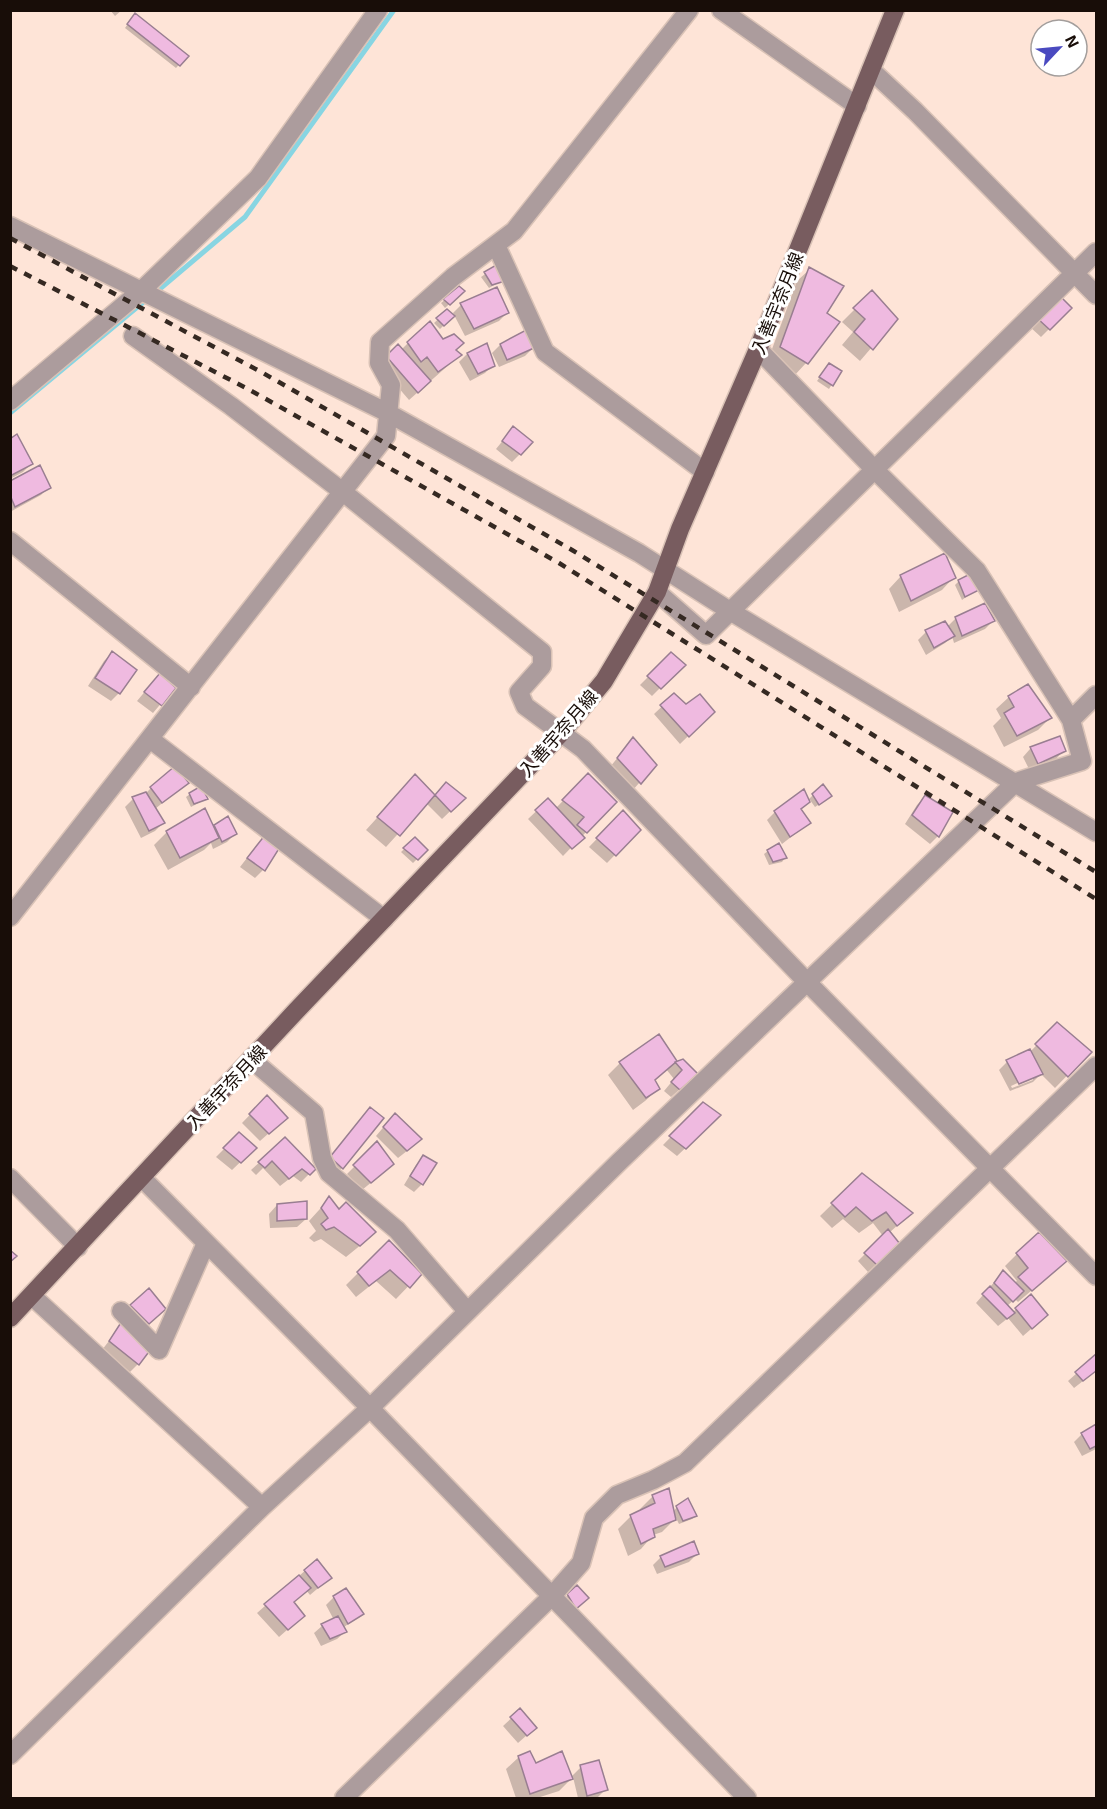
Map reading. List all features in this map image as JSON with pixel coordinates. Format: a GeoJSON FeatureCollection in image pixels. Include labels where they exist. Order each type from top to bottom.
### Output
{"type":"FeatureCollection","features":[{"type":"Feature","properties":{"kind":"main road","name":"入善宇奈月線"},"geometry":{"type":"LineString","coordinates":[[10,1318],[251,1059],[561,733],[604,681],[657,592],[705,472],[758,350],[895,10]]}},
{"type":"Feature","properties":{"kind":"street"},"geometry":{"type":"LineString","coordinates":[[10,401],[142,290],[258,178],[378,10]]}},
{"type":"Feature","properties":{"kind":"street"},"geometry":{"type":"LineString","coordinates":[[10,917],[386,436],[391,385],[379,363],[380,342],[453,277],[514,231],[688,10]]}},
{"type":"Feature","properties":{"kind":"street"},"geometry":{"type":"LineString","coordinates":[[721,10],[857,106]]}},
{"type":"Feature","properties":{"kind":"street"},"geometry":{"type":"LineString","coordinates":[[871,69],[1096,295]]}},
{"type":"Feature","properties":{"kind":"street"},"geometry":{"type":"LineString","coordinates":[[10,226],[388,414],[666,568],[730,610],[1096,832]]}},
{"type":"Feature","properties":{"kind":"street"},"geometry":{"type":"LineString","coordinates":[[496,245],[545,352],[705,472]]}},
{"type":"Feature","properties":{"kind":"street"},"geometry":{"type":"LineString","coordinates":[[657,592],[706,635],[1096,252]]}},
{"type":"Feature","properties":{"kind":"street"},"geometry":{"type":"LineString","coordinates":[[133,336],[231,406],[343,492],[542,652],[542,666],[519,692],[525,706],[583,749],[807,982],[1096,1276]]}},
{"type":"Feature","properties":{"kind":"street"},"geometry":{"type":"LineString","coordinates":[[10,1755],[262,1507],[370,1408],[467,1311],[1016,782],[1082,761],[1071,720],[977,571],[758,350]]}},
{"type":"Feature","properties":{"kind":"street"},"geometry":{"type":"LineString","coordinates":[[10,541],[191,687]]}},
{"type":"Feature","properties":{"kind":"street"},"geometry":{"type":"LineString","coordinates":[[1071,720],[1096,695]]}},
{"type":"Feature","properties":{"kind":"street"},"geometry":{"type":"LineString","coordinates":[[150,739],[384,920]]}},
{"type":"Feature","properties":{"kind":"street"},"geometry":{"type":"LineString","coordinates":[[251,1059],[314,1113],[322,1158],[329,1173],[397,1230],[467,1311]]}},
{"type":"Feature","properties":{"kind":"street"},"geometry":{"type":"LineString","coordinates":[[344,1798],[551,1597],[581,1563],[594,1518],[617,1495],[685,1463],[1096,1066]]}},
{"type":"Feature","properties":{"kind":"street"},"geometry":{"type":"LineString","coordinates":[[10,1178],[78,1247]]}},
{"type":"Feature","properties":{"kind":"street"},"geometry":{"type":"LineString","coordinates":[[142,1178],[370,1408],[747,1798]]}},
{"type":"Feature","properties":{"kind":"street"},"geometry":{"type":"LineString","coordinates":[[121,1311],[159,1350],[206,1244]]}},
{"type":"Feature","properties":{"kind":"street"},"geometry":{"type":"LineString","coordinates":[[32,1296],[262,1507]]}},
{"type":"Feature","properties":{"kind":"building"},"geometry":{"type":"Polygon","coordinates":[[[135,13],[189,56],[180,66],[127,24],[135,13]]]}},
{"type":"Feature","properties":{"kind":"building"},"geometry":{"type":"Polygon","coordinates":[[[498,264],[505,281],[492,285],[484,272],[498,264]]]}},
{"type":"Feature","properties":{"kind":"building"},"geometry":{"type":"Polygon","coordinates":[[[809,267],[844,286],[827,313],[840,322],[808,364],[780,347],[809,267]]]}},
{"type":"Feature","properties":{"kind":"building"},"geometry":{"type":"Polygon","coordinates":[[[459,286],[465,291],[450,305],[443,299],[459,286]]]}},
{"type":"Feature","properties":{"kind":"building"},"geometry":{"type":"Polygon","coordinates":[[[497,287],[509,313],[474,329],[460,303],[497,287]]]}},
{"type":"Feature","properties":{"kind":"building"},"geometry":{"type":"Polygon","coordinates":[[[872,290],[898,319],[873,350],[854,332],[865,319],[853,308],[872,290]]]}},
{"type":"Feature","properties":{"kind":"building"},"geometry":{"type":"Polygon","coordinates":[[[1058,294],[1072,308],[1050,330],[1037,318],[1058,294]]]}},
{"type":"Feature","properties":{"kind":"building"},"geometry":{"type":"Polygon","coordinates":[[[447,309],[455,316],[444,326],[436,318],[447,309]]]}},
{"type":"Feature","properties":{"kind":"building"},"geometry":{"type":"Polygon","coordinates":[[[430,321],[443,339],[454,334],[464,343],[456,350],[462,355],[438,372],[427,357],[421,362],[407,342],[430,321]]]}},
{"type":"Feature","properties":{"kind":"building"},"geometry":{"type":"Polygon","coordinates":[[[528,329],[534,348],[507,360],[500,344],[528,329]]]}},
{"type":"Feature","properties":{"kind":"building"},"geometry":{"type":"Polygon","coordinates":[[[487,343],[495,366],[478,374],[467,353],[487,343]]]}},
{"type":"Feature","properties":{"kind":"building"},"geometry":{"type":"Polygon","coordinates":[[[398,344],[431,381],[418,393],[386,356],[398,344]]]}},
{"type":"Feature","properties":{"kind":"building"},"geometry":{"type":"Polygon","coordinates":[[[829,363],[842,371],[833,386],[819,377],[829,363]]]}},
{"type":"Feature","properties":{"kind":"building"},"geometry":{"type":"Polygon","coordinates":[[[513,426],[533,442],[521,455],[502,441],[513,426]]]}},
{"type":"Feature","properties":{"kind":"building"},"geometry":{"type":"Polygon","coordinates":[[[17,434],[33,464],[10,476],[10,439],[17,434]]]}},
{"type":"Feature","properties":{"kind":"building"},"geometry":{"type":"Polygon","coordinates":[[[40,465],[51,488],[15,507],[10,495],[10,481],[40,465]]]}},
{"type":"Feature","properties":{"kind":"building"},"geometry":{"type":"Polygon","coordinates":[[[945,553],[956,578],[911,601],[900,575],[945,553]]]}},
{"type":"Feature","properties":{"kind":"building"},"geometry":{"type":"Polygon","coordinates":[[[970,574],[979,590],[965,597],[958,580],[970,574]]]}},
{"type":"Feature","properties":{"kind":"building"},"geometry":{"type":"Polygon","coordinates":[[[985,603],[995,621],[962,636],[955,617],[985,603]]]}},
{"type":"Feature","properties":{"kind":"building"},"geometry":{"type":"Polygon","coordinates":[[[945,621],[955,636],[934,648],[925,630],[945,621]]]}},
{"type":"Feature","properties":{"kind":"building"},"geometry":{"type":"Polygon","coordinates":[[[112,651],[137,670],[120,694],[95,678],[112,651]]]}},
{"type":"Feature","properties":{"kind":"building"},"geometry":{"type":"Polygon","coordinates":[[[671,652],[686,665],[661,689],[647,676],[671,652]]]}},
{"type":"Feature","properties":{"kind":"building"},"geometry":{"type":"Polygon","coordinates":[[[160,673],[176,688],[162,706],[144,692],[160,673]]]}},
{"type":"Feature","properties":{"kind":"building"},"geometry":{"type":"Polygon","coordinates":[[[1028,684],[1052,718],[1017,736],[1004,713],[1014,707],[1008,696],[1028,684]]]}},
{"type":"Feature","properties":{"kind":"building"},"geometry":{"type":"Polygon","coordinates":[[[674,693],[686,704],[700,694],[715,712],[689,737],[660,705],[674,693]]]}},
{"type":"Feature","properties":{"kind":"building"},"geometry":{"type":"Polygon","coordinates":[[[1060,736],[1066,751],[1038,764],[1030,747],[1060,736]]]}},
{"type":"Feature","properties":{"kind":"building"},"geometry":{"type":"Polygon","coordinates":[[[633,737],[657,765],[641,784],[617,758],[633,737]]]}},
{"type":"Feature","properties":{"kind":"building"},"geometry":{"type":"Polygon","coordinates":[[[175,766],[189,783],[162,803],[150,787],[175,766]]]}},
{"type":"Feature","properties":{"kind":"building"},"geometry":{"type":"Polygon","coordinates":[[[588,773],[617,802],[587,833],[577,825],[584,817],[562,800],[588,773]]]}},
{"type":"Feature","properties":{"kind":"building"},"geometry":{"type":"Polygon","coordinates":[[[415,774],[435,795],[400,836],[377,817],[415,774]]]}},
{"type":"Feature","properties":{"kind":"building"},"geometry":{"type":"Polygon","coordinates":[[[446,782],[466,798],[451,812],[435,795],[446,782]]]}},
{"type":"Feature","properties":{"kind":"building"},"geometry":{"type":"Polygon","coordinates":[[[823,784],[832,796],[819,805],[812,794],[823,784]]]}},
{"type":"Feature","properties":{"kind":"building"},"geometry":{"type":"Polygon","coordinates":[[[201,786],[208,799],[194,804],[189,793],[201,786]]]}},
{"type":"Feature","properties":{"kind":"building"},"geometry":{"type":"Polygon","coordinates":[[[804,789],[810,802],[801,809],[811,823],[790,837],[774,811],[804,789]]]}},
{"type":"Feature","properties":{"kind":"building"},"geometry":{"type":"Polygon","coordinates":[[[146,792],[165,823],[149,831],[132,797],[146,792]]]}},
{"type":"Feature","properties":{"kind":"building"},"geometry":{"type":"Polygon","coordinates":[[[925,795],[953,812],[939,837],[912,815],[925,795]]]}},
{"type":"Feature","properties":{"kind":"building"},"geometry":{"type":"Polygon","coordinates":[[[548,798],[585,838],[572,849],[535,810],[548,798]]]}},
{"type":"Feature","properties":{"kind":"building"},"geometry":{"type":"Polygon","coordinates":[[[205,808],[219,838],[180,858],[166,831],[205,808]]]}},
{"type":"Feature","properties":{"kind":"building"},"geometry":{"type":"Polygon","coordinates":[[[623,810],[641,830],[616,856],[596,838],[623,810]]]}},
{"type":"Feature","properties":{"kind":"building"},"geometry":{"type":"Polygon","coordinates":[[[228,816],[237,834],[222,842],[214,825],[228,816]]]}},
{"type":"Feature","properties":{"kind":"building"},"geometry":{"type":"Polygon","coordinates":[[[265,835],[280,847],[265,871],[247,858],[265,835]]]}},
{"type":"Feature","properties":{"kind":"building"},"geometry":{"type":"Polygon","coordinates":[[[415,837],[428,850],[418,860],[403,848],[415,837]]]}},
{"type":"Feature","properties":{"kind":"building"},"geometry":{"type":"Polygon","coordinates":[[[779,843],[787,858],[773,862],[767,850],[779,843]]]}},
{"type":"Feature","properties":{"kind":"building"},"geometry":{"type":"Polygon","coordinates":[[[1057,1022],[1092,1052],[1068,1077],[1035,1044],[1057,1022]]]}},
{"type":"Feature","properties":{"kind":"building"},"geometry":{"type":"Polygon","coordinates":[[[659,1034],[677,1061],[655,1080],[660,1089],[646,1098],[619,1062],[659,1034]]]}},
{"type":"Feature","properties":{"kind":"building"},"geometry":{"type":"Polygon","coordinates":[[[1030,1049],[1043,1074],[1019,1084],[1006,1060],[1030,1049]]]}},
{"type":"Feature","properties":{"kind":"building"},"geometry":{"type":"Polygon","coordinates":[[[683,1059],[698,1074],[680,1090],[671,1082],[682,1070],[675,1062],[683,1059]]]}},
{"type":"Feature","properties":{"kind":"building"},"geometry":{"type":"Polygon","coordinates":[[[267,1095],[288,1118],[269,1134],[249,1114],[267,1095]]]}},
{"type":"Feature","properties":{"kind":"building"},"geometry":{"type":"Polygon","coordinates":[[[703,1102],[721,1115],[686,1149],[669,1136],[703,1102]]]}},
{"type":"Feature","properties":{"kind":"building"},"geometry":{"type":"Polygon","coordinates":[[[370,1107],[384,1118],[343,1169],[330,1157],[370,1107]]]}},
{"type":"Feature","properties":{"kind":"building"},"geometry":{"type":"Polygon","coordinates":[[[395,1113],[422,1139],[407,1151],[383,1127],[395,1113]]]}},
{"type":"Feature","properties":{"kind":"building"},"geometry":{"type":"Polygon","coordinates":[[[239,1132],[257,1148],[241,1163],[223,1148],[239,1132]]]}},
{"type":"Feature","properties":{"kind":"building"},"geometry":{"type":"Polygon","coordinates":[[[285,1137],[316,1169],[310,1175],[302,1169],[289,1179],[272,1161],[265,1168],[258,1162],[285,1137]]]}},
{"type":"Feature","properties":{"kind":"building"},"geometry":{"type":"Polygon","coordinates":[[[377,1141],[394,1164],[371,1183],[353,1165],[377,1141]]]}},
{"type":"Feature","properties":{"kind":"building"},"geometry":{"type":"Polygon","coordinates":[[[423,1155],[437,1163],[423,1185],[410,1176],[423,1155]]]}},
{"type":"Feature","properties":{"kind":"building"},"geometry":{"type":"Polygon","coordinates":[[[862,1173],[913,1213],[897,1226],[886,1212],[872,1221],[856,1207],[845,1217],[831,1203],[862,1173]]]}},
{"type":"Feature","properties":{"kind":"building"},"geometry":{"type":"Polygon","coordinates":[[[329,1196],[339,1209],[346,1202],[376,1232],[360,1246],[334,1227],[326,1230],[321,1224],[328,1218],[321,1208],[329,1196]]]}},
{"type":"Feature","properties":{"kind":"building"},"geometry":{"type":"Polygon","coordinates":[[[307,1201],[307,1219],[277,1221],[277,1204],[307,1201]]]}},
{"type":"Feature","properties":{"kind":"building"},"geometry":{"type":"Polygon","coordinates":[[[888,1229],[900,1244],[877,1265],[864,1253],[888,1229]]]}},
{"type":"Feature","properties":{"kind":"building"},"geometry":{"type":"Polygon","coordinates":[[[1039,1232],[1067,1261],[1032,1291],[1018,1277],[1028,1268],[1016,1253],[1039,1232]]]}},
{"type":"Feature","properties":{"kind":"building"},"geometry":{"type":"Polygon","coordinates":[[[389,1240],[422,1274],[410,1288],[390,1270],[369,1286],[357,1272],[389,1240]]]}},
{"type":"Feature","properties":{"kind":"building"},"geometry":{"type":"Polygon","coordinates":[[[10,1250],[17,1256],[10,1262],[10,1250]]]}},
{"type":"Feature","properties":{"kind":"building"},"geometry":{"type":"Polygon","coordinates":[[[1003,1270],[1024,1291],[1013,1302],[994,1283],[1003,1270]]]}},
{"type":"Feature","properties":{"kind":"building"},"geometry":{"type":"Polygon","coordinates":[[[990,1286],[1015,1313],[1007,1319],[982,1294],[990,1286]]]}},
{"type":"Feature","properties":{"kind":"building"},"geometry":{"type":"Polygon","coordinates":[[[149,1288],[166,1309],[149,1324],[130,1305],[149,1288]]]}},
{"type":"Feature","properties":{"kind":"building"},"geometry":{"type":"Polygon","coordinates":[[[1031,1294],[1048,1315],[1032,1329],[1015,1308],[1031,1294]]]}},
{"type":"Feature","properties":{"kind":"building"},"geometry":{"type":"Polygon","coordinates":[[[122,1321],[151,1349],[139,1365],[109,1341],[122,1321]]]}},
{"type":"Feature","properties":{"kind":"building"},"geometry":{"type":"Polygon","coordinates":[[[1096,1354],[1096,1371],[1083,1381],[1075,1372],[1096,1354]]]}},
{"type":"Feature","properties":{"kind":"building"},"geometry":{"type":"Polygon","coordinates":[[[1096,1424],[1096,1446],[1090,1449],[1081,1433],[1096,1424]]]}},
{"type":"Feature","properties":{"kind":"building"},"geometry":{"type":"Polygon","coordinates":[[[669,1488],[676,1520],[653,1529],[655,1537],[641,1544],[630,1515],[655,1503],[652,1495],[669,1488]]]}},
{"type":"Feature","properties":{"kind":"building"},"geometry":{"type":"Polygon","coordinates":[[[688,1498],[697,1516],[683,1521],[676,1506],[688,1498]]]}},
{"type":"Feature","properties":{"kind":"building"},"geometry":{"type":"Polygon","coordinates":[[[694,1541],[699,1554],[665,1567],[660,1556],[694,1541]]]}},
{"type":"Feature","properties":{"kind":"building"},"geometry":{"type":"Polygon","coordinates":[[[317,1559],[332,1578],[318,1588],[304,1570],[317,1559]]]}},
{"type":"Feature","properties":{"kind":"building"},"geometry":{"type":"Polygon","coordinates":[[[299,1575],[311,1588],[294,1602],[305,1616],[288,1630],[264,1604],[299,1575]]]}},
{"type":"Feature","properties":{"kind":"building"},"geometry":{"type":"Polygon","coordinates":[[[577,1585],[589,1598],[576,1609],[567,1594],[577,1585]]]}},
{"type":"Feature","properties":{"kind":"building"},"geometry":{"type":"Polygon","coordinates":[[[346,1588],[364,1614],[348,1624],[333,1596],[346,1588]]]}},
{"type":"Feature","properties":{"kind":"building"},"geometry":{"type":"Polygon","coordinates":[[[338,1616],[347,1632],[330,1639],[321,1624],[338,1616]]]}},
{"type":"Feature","properties":{"kind":"building"},"geometry":{"type":"Polygon","coordinates":[[[520,1708],[537,1728],[527,1736],[510,1717],[520,1708]]]}},
{"type":"Feature","properties":{"kind":"building"},"geometry":{"type":"Polygon","coordinates":[[[530,1751],[536,1763],[562,1751],[573,1779],[530,1794],[518,1756],[530,1751]]]}},
{"type":"Feature","properties":{"kind":"building"},"geometry":{"type":"Polygon","coordinates":[[[599,1760],[608,1790],[587,1796],[580,1765],[599,1760]]]}},
{"type":"Feature","properties":{"kind":"waterway"},"geometry":{"type":"LineString","coordinates":[[155,293],[245,217],[394,10]]}},
{"type":"Feature","properties":{"kind":"waterway"},"geometry":{"type":"LineString","coordinates":[[10,413],[147,299]]}},
{"type":"Feature","properties":{"kind":"railway"},"geometry":{"type":"LineString","coordinates":[[10,238],[263,373],[572,550],[1096,872]]}},
{"type":"Feature","properties":{"kind":"railway"},"geometry":{"type":"LineString","coordinates":[[10,266],[248,389],[559,563],[1096,899]]}}]}
